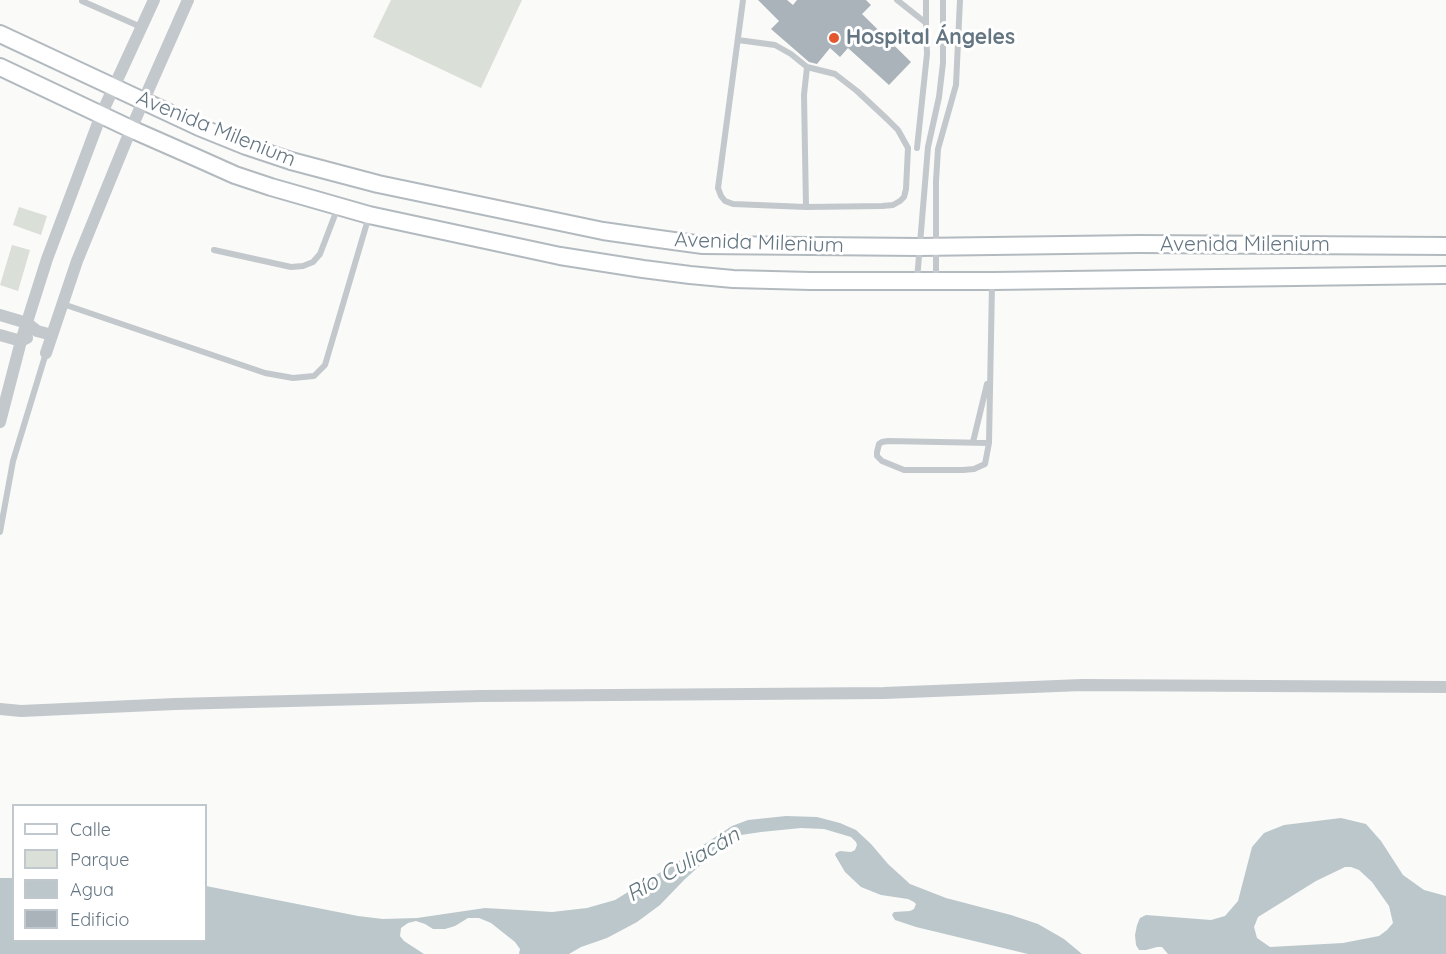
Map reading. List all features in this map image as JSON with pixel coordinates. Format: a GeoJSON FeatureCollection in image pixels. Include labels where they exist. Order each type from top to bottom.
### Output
{"type":"FeatureCollection","features":[{"type":"Feature","properties":{"kind":"street"},"geometry":{"type":"LineString","coordinates":[[0,422],[21,341],[32,327],[47,259],[101,114],[154,0]]}},
{"type":"Feature","properties":{"kind":"street"},"geometry":{"type":"LineString","coordinates":[[131,129],[188,0]]}},
{"type":"Feature","properties":{"kind":"street","name":"Avenida Milenium"},"geometry":{"type":"LineString","coordinates":[[0,34],[236,142],[291,161],[378,184],[603,231],[703,245],[1446,246]]}},
{"type":"Feature","properties":{"kind":"street","name":"Avenida Milenium"},"geometry":{"type":"LineString","coordinates":[[0,67],[235,175],[338,207],[560,256],[690,275],[733,279],[810,281],[1446,275]]}},
{"type":"Feature","properties":{"kind":"street","name":"Avenida Milenium"},"geometry":{"type":"LineString","coordinates":[[46,353],[77,261],[131,129]]}},
{"type":"Feature","properties":{"kind":"street"},"geometry":{"type":"LineString","coordinates":[[0,315],[52,335]]}},
{"type":"Feature","properties":{"kind":"street"},"geometry":{"type":"LineString","coordinates":[[0,334],[21,341]]}},
{"type":"Feature","properties":{"kind":"street"},"geometry":{"type":"LineString","coordinates":[[0,709],[21,711],[481,696],[884,693],[1082,685],[1446,687]]}},
{"type":"Feature","properties":{"kind":"lane"},"geometry":{"type":"LineString","coordinates":[[738,40],[775,45],[807,67],[835,74],[857,91],[898,130],[908,148],[904,197],[893,205],[882,206],[806,207],[734,204],[725,201],[718,188],[743,0]]}},
{"type":"Feature","properties":{"kind":"lane"},"geometry":{"type":"LineString","coordinates":[[897,0],[926,23]]}},
{"type":"Feature","properties":{"kind":"lane"},"geometry":{"type":"LineString","coordinates":[[917,148],[927,54],[926,0]]}},
{"type":"Feature","properties":{"kind":"lane"},"geometry":{"type":"LineString","coordinates":[[936,281],[928,247],[928,147],[939,97],[943,63],[943,0]]}},
{"type":"Feature","properties":{"kind":"lane"},"geometry":{"type":"LineString","coordinates":[[917,281],[928,247],[938,149],[956,85],[960,0]]}},
{"type":"Feature","properties":{"kind":"lane"},"geometry":{"type":"LineString","coordinates":[[82,2],[141,27]]}},
{"type":"Feature","properties":{"kind":"lane"},"geometry":{"type":"LineString","coordinates":[[806,207],[804,95],[807,67]]}},
{"type":"Feature","properties":{"kind":"lane"},"geometry":{"type":"LineString","coordinates":[[908,148],[938,149]]}},
{"type":"Feature","properties":{"kind":"lane"},"geometry":{"type":"LineString","coordinates":[[214,250],[291,267],[303,266],[313,262],[320,254],[338,207]]}},
{"type":"Feature","properties":{"kind":"lane"},"geometry":{"type":"LineString","coordinates":[[63,304],[265,374],[293,378],[314,376],[325,365],[369,215]]}},
{"type":"Feature","properties":{"kind":"lane"},"geometry":{"type":"LineString","coordinates":[[988,443],[888,441],[879,444],[876,452],[882,461],[904,470],[974,469],[985,464],[988,443],[993,281]]}},
{"type":"Feature","properties":{"kind":"lane"},"geometry":{"type":"LineString","coordinates":[[0,532],[13,461],[46,353]]}},
{"type":"Feature","properties":{"kind":"lane"},"geometry":{"type":"LineString","coordinates":[[974,442],[990,373]]}},
{"type":"Feature","properties":{"kind":"green space"},"geometry":{"type":"Polygon","coordinates":[[[391,0],[522,0],[481,88],[373,37],[391,0]]]}},
{"type":"Feature","properties":{"kind":"green space"},"geometry":{"type":"Polygon","coordinates":[[[19,207],[47,216],[41,235],[13,225],[19,207]]]}},
{"type":"Feature","properties":{"kind":"green space"},"geometry":{"type":"Polygon","coordinates":[[[12,245],[30,250],[18,291],[0,285],[12,245]]]}},
{"type":"Feature","properties":{"kind":"water","name":"Río Culiacán"},"geometry":{"type":"Polygon","coordinates":[[[786,816],[817,817],[840,823],[856,830],[910,884],[946,898],[1038,924],[1064,939],[1082,954],[1028,954],[895,920],[892,915],[894,912],[910,911],[916,904],[908,899],[881,895],[861,887],[845,872],[835,855],[840,851],[855,850],[857,845],[851,837],[824,829],[801,828],[741,835],[717,850],[660,905],[637,922],[569,954],[519,954],[520,949],[515,942],[491,923],[479,918],[468,918],[445,929],[433,929],[416,921],[401,928],[400,936],[404,941],[424,954],[0,954],[0,878],[12,878],[12,942],[207,942],[207,886],[383,919],[417,918],[485,908],[552,912],[587,908],[615,900],[732,826],[748,820],[786,816]]]}},
{"type":"Feature","properties":{"kind":"water"},"geometry":{"type":"Polygon","coordinates":[[[1341,818],[1366,824],[1381,841],[1403,875],[1424,890],[1446,896],[1446,954],[1168,954],[1162,947],[1139,950],[1135,935],[1137,925],[1140,918],[1146,915],[1211,920],[1225,916],[1238,901],[1252,847],[1264,833],[1284,825],[1341,818]],[[1345,867],[1316,881],[1258,917],[1254,927],[1257,938],[1270,947],[1343,943],[1379,936],[1387,930],[1393,923],[1389,906],[1372,882],[1359,870],[1345,867]]]}},
{"type":"Feature","properties":{"kind":"building","name":"Hospital Ángeles"},"geometry":{"type":"Polygon","coordinates":[[[758,0],[787,0],[793,5],[797,0],[866,0],[871,5],[862,14],[911,62],[889,85],[848,48],[840,57],[830,48],[817,64],[809,62],[771,29],[779,21],[758,0]]]}},
{"type":"Feature","properties":{"kind":"place","name":"Hospital Ángeles"},"geometry":{"type":"Point","coordinates":[834,38]}}]}
